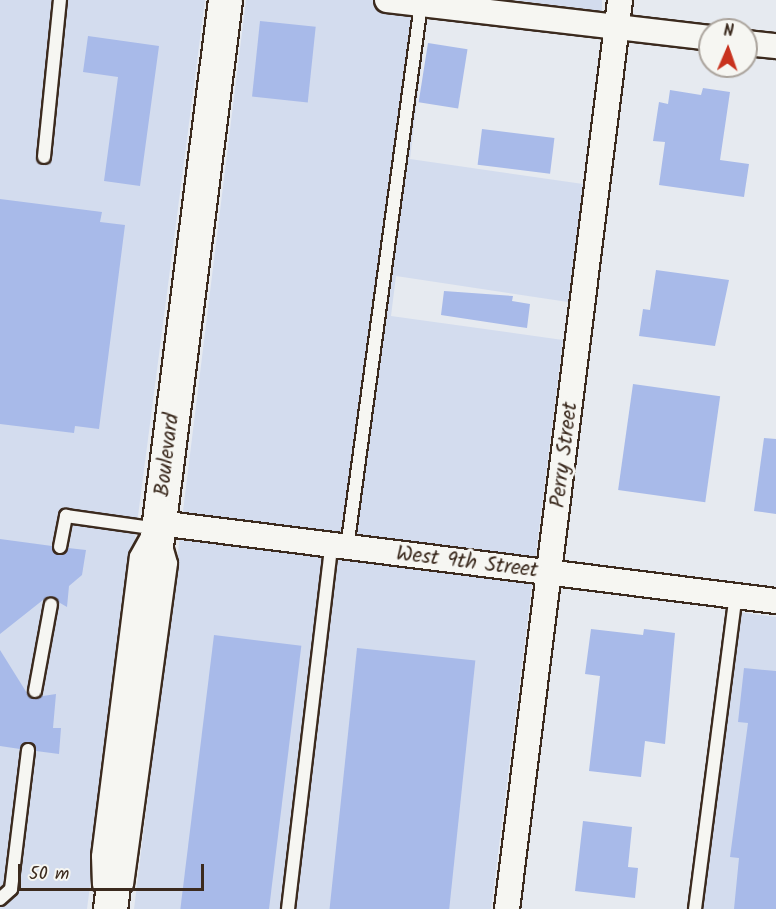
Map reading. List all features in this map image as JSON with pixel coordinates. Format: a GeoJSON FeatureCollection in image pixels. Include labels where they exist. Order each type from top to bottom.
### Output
{"type":"FeatureCollection","features":[{"type":"Feature","properties":{"kind":"main road","name":"Boulevard"},"geometry":{"type":"LineString","coordinates":[[110,909],[156,527],[225,0]]}},
{"type":"Feature","properties":{"kind":"street"},"geometry":{"type":"LineString","coordinates":[[387,0],[698,38]]}},
{"type":"Feature","properties":{"kind":"street","name":"Perry Street"},"geometry":{"type":"LineString","coordinates":[[507,909],[619,28],[620,0]]}},
{"type":"Feature","properties":{"kind":"street"},"geometry":{"type":"LineString","coordinates":[[758,44],[776,46]]}},
{"type":"Feature","properties":{"kind":"street","name":"West 9th Street"},"geometry":{"type":"LineString","coordinates":[[156,527],[339,547],[776,601]]}},
{"type":"Feature","properties":{"kind":"lane"},"geometry":{"type":"LineString","coordinates":[[44,157],[60,0]]}},
{"type":"Feature","properties":{"kind":"lane"},"geometry":{"type":"LineString","coordinates":[[288,909],[339,547],[421,4]]}},
{"type":"Feature","properties":{"kind":"lane"},"geometry":{"type":"LineString","coordinates":[[60,547],[66,516],[156,527]]}},
{"type":"Feature","properties":{"kind":"lane"},"geometry":{"type":"LineString","coordinates":[[100,909],[98,856],[136,556],[156,527]]}},
{"type":"Feature","properties":{"kind":"lane"},"geometry":{"type":"LineString","coordinates":[[120,909],[134,862],[171,563],[156,527]]}},
{"type":"Feature","properties":{"kind":"lane"},"geometry":{"type":"LineString","coordinates":[[695,909],[736,595]]}},
{"type":"Feature","properties":{"kind":"lane"},"geometry":{"type":"LineString","coordinates":[[35,691],[51,604]]}},
{"type":"Feature","properties":{"kind":"lane"},"geometry":{"type":"LineString","coordinates":[[0,899],[11,889],[28,750]]}},
{"type":"Feature","properties":{"kind":"shaded area"},"geometry":{"type":"Polygon","coordinates":[[[0,0],[205,0],[87,909],[0,909],[0,0]]]}},
{"type":"Feature","properties":{"kind":"shaded area"},"geometry":{"type":"Polygon","coordinates":[[[246,0],[429,0],[410,159],[583,184],[568,302],[396,276],[391,316],[563,340],[491,909],[134,909],[246,0]]]}},
{"type":"Feature","properties":{"kind":"shaded area"},"geometry":{"type":"Polygon","coordinates":[[[514,0],[602,0],[602,12],[514,0]]]}},
{"type":"Feature","properties":{"kind":"shaded area"},"geometry":{"type":"Polygon","coordinates":[[[738,612],[776,617],[776,909],[702,909],[738,612]]]}},
{"type":"Feature","properties":{"kind":"building"},"geometry":{"type":"Polygon","coordinates":[[[260,21],[316,27],[308,102],[252,97],[260,21]]]}},
{"type":"Feature","properties":{"kind":"building"},"geometry":{"type":"Polygon","coordinates":[[[88,36],[159,46],[140,186],[104,181],[118,77],[83,72],[88,36]]]}},
{"type":"Feature","properties":{"kind":"building"},"geometry":{"type":"Polygon","coordinates":[[[428,43],[468,49],[458,109],[419,102],[428,43]]]}},
{"type":"Feature","properties":{"kind":"building"},"geometry":{"type":"Polygon","coordinates":[[[703,88],[730,92],[720,160],[749,164],[744,197],[659,185],[665,142],[653,141],[659,102],[668,104],[670,90],[701,95],[703,88]]]}},
{"type":"Feature","properties":{"kind":"building"},"geometry":{"type":"Polygon","coordinates":[[[482,129],[554,138],[550,174],[478,165],[482,129]]]}},
{"type":"Feature","properties":{"kind":"building"},"geometry":{"type":"Polygon","coordinates":[[[0,199],[102,212],[100,222],[125,225],[99,429],[75,426],[74,433],[0,424],[0,199]]]}},
{"type":"Feature","properties":{"kind":"building"},"geometry":{"type":"Polygon","coordinates":[[[656,270],[729,280],[715,346],[639,336],[643,309],[650,310],[656,270]]]}},
{"type":"Feature","properties":{"kind":"building"},"geometry":{"type":"Polygon","coordinates":[[[444,291],[513,296],[512,301],[530,304],[527,328],[441,315],[444,291]]]}},
{"type":"Feature","properties":{"kind":"building"},"geometry":{"type":"Polygon","coordinates":[[[633,384],[720,396],[705,502],[618,490],[633,384]]]}},
{"type":"Feature","properties":{"kind":"building"},"geometry":{"type":"Polygon","coordinates":[[[764,438],[776,439],[776,514],[754,511],[764,438]]]}},
{"type":"Feature","properties":{"kind":"building"},"geometry":{"type":"Polygon","coordinates":[[[0,539],[52,546],[59,555],[68,548],[86,550],[82,575],[69,586],[67,607],[48,596],[0,634],[0,539]]]}},
{"type":"Feature","properties":{"kind":"building"},"geometry":{"type":"Polygon","coordinates":[[[591,629],[643,635],[644,629],[675,633],[665,744],[645,741],[641,777],[589,771],[600,676],[585,674],[591,629]]]}},
{"type":"Feature","properties":{"kind":"building"},"geometry":{"type":"Polygon","coordinates":[[[214,635],[301,646],[269,909],[180,909],[214,635]]]}},
{"type":"Feature","properties":{"kind":"building"},"geometry":{"type":"Polygon","coordinates":[[[357,648],[475,660],[449,909],[330,909],[357,648]]]}},
{"type":"Feature","properties":{"kind":"building"},"geometry":{"type":"Polygon","coordinates":[[[0,650],[30,698],[56,694],[53,728],[61,728],[59,754],[36,751],[30,742],[20,749],[0,746],[0,650]]]}},
{"type":"Feature","properties":{"kind":"building"},"geometry":{"type":"Polygon","coordinates":[[[744,668],[776,671],[776,909],[734,909],[739,858],[730,857],[748,723],[738,722],[744,668]]]}},
{"type":"Feature","properties":{"kind":"building"},"geometry":{"type":"Polygon","coordinates":[[[583,821],[632,827],[628,867],[638,868],[635,898],[575,891],[583,821]]]}}]}
